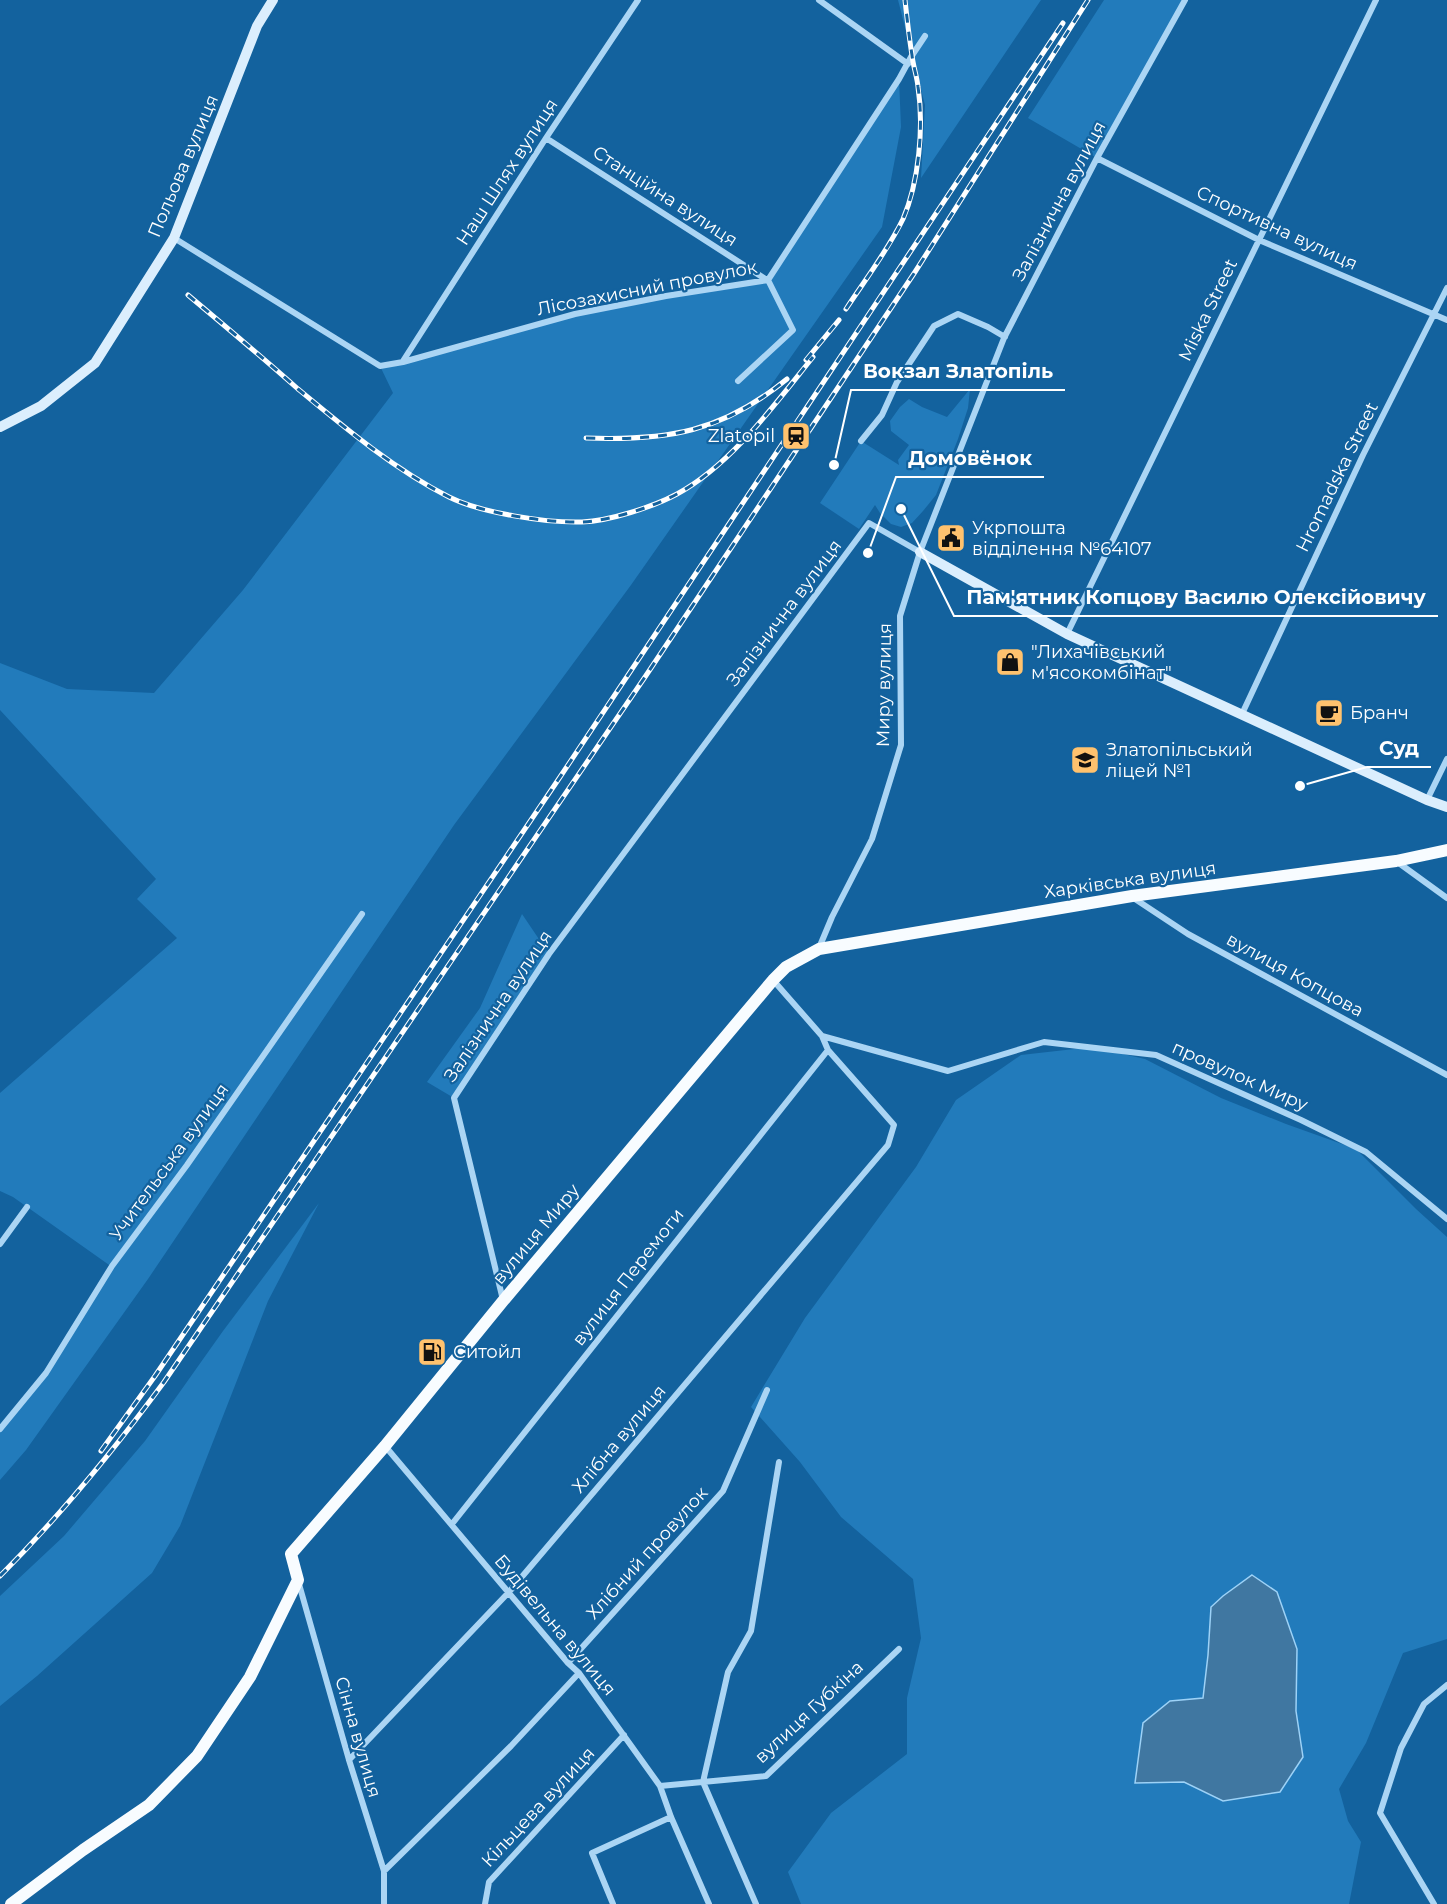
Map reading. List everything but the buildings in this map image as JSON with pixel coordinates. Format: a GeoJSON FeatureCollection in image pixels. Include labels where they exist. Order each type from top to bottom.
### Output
{"type":"FeatureCollection","features":[{"type":"Feature","properties":{"kind":"main road","name":"Харківська вулиця"},"geometry":{"type":"LineString","coordinates":[[819,949],[1132,896],[1395,861],[1447,850]]}},
{"type":"Feature","properties":{"kind":"main road","name":"вулиця Миру"},"geometry":{"type":"LineString","coordinates":[[298,1580],[291,1554],[385,1446],[503,1301],[773,980],[786,967],[819,949]]}},
{"type":"Feature","properties":{"kind":"main road"},"geometry":{"type":"LineString","coordinates":[[12,1904],[83,1850],[149,1805],[197,1756],[249,1677],[298,1580]]}},
{"type":"Feature","properties":{"kind":"street","name":"Польова вулиця"},"geometry":{"type":"LineString","coordinates":[[0,427],[41,406],[95,363],[174,238],[257,26],[273,0]]}},
{"type":"Feature","properties":{"kind":"street","name":"Наш Шлях вулиця"},"geometry":{"type":"LineString","coordinates":[[403,362],[546,138],[638,0]]}},
{"type":"Feature","properties":{"kind":"street"},"geometry":{"type":"LineString","coordinates":[[819,0],[908,64]]}},
{"type":"Feature","properties":{"kind":"street","name":"Залізнична вулиця"},"geometry":{"type":"LineString","coordinates":[[503,1301],[454,1098],[549,954],[869,523],[920,552],[1005,336],[1097,158],[1185,0]]}},
{"type":"Feature","properties":{"kind":"street","name":"Miska Street"},"geometry":{"type":"LineString","coordinates":[[1068,634],[1376,0]]}},
{"type":"Feature","properties":{"kind":"street","name":"Лісозахисний провулок"},"geometry":{"type":"LineString","coordinates":[[174,238],[380,366],[403,362],[574,314],[666,296],[768,280],[925,36]]}},
{"type":"Feature","properties":{"kind":"street","name":"Станційна вулиця"},"geometry":{"type":"LineString","coordinates":[[546,138],[768,280]]}},
{"type":"Feature","properties":{"kind":"street","name":"Спортивна вулиця"},"geometry":{"type":"LineString","coordinates":[[1097,158],[1259,240],[1447,320]]}},
{"type":"Feature","properties":{"kind":"street"},"geometry":{"type":"LineString","coordinates":[[738,381],[793,330],[768,280]]}},
{"type":"Feature","properties":{"kind":"street","name":"Hromadska Street"},"geometry":{"type":"LineString","coordinates":[[1242,714],[1363,455],[1447,288]]}},
{"type":"Feature","properties":{"kind":"street"},"geometry":{"type":"LineString","coordinates":[[861,441],[882,415],[897,382],[934,326],[958,314],[1005,336]]}},
{"type":"Feature","properties":{"kind":"street"},"geometry":{"type":"LineString","coordinates":[[920,552],[1068,634],[1427,800],[1447,807]]}},
{"type":"Feature","properties":{"kind":"street","name":"Миру вулиця"},"geometry":{"type":"LineString","coordinates":[[819,949],[832,917],[872,839],[901,745],[900,616],[920,552]]}},
{"type":"Feature","properties":{"kind":"street"},"geometry":{"type":"LineString","coordinates":[[1427,800],[1447,759]]}},
{"type":"Feature","properties":{"kind":"street"},"geometry":{"type":"LineString","coordinates":[[1395,861],[1447,898]]}},
{"type":"Feature","properties":{"kind":"street","name":"вулиця Копцова"},"geometry":{"type":"LineString","coordinates":[[1132,896],[1188,934],[1447,1075]]}},
{"type":"Feature","properties":{"kind":"street","name":"Учительська вулиця"},"geometry":{"type":"LineString","coordinates":[[0,1429],[46,1373],[112,1266],[187,1165],[362,914]]}},
{"type":"Feature","properties":{"kind":"street"},"geometry":{"type":"LineString","coordinates":[[773,980],[822,1036],[828,1050]]}},
{"type":"Feature","properties":{"kind":"street","name":"провулок Миру"},"geometry":{"type":"LineString","coordinates":[[822,1036],[948,1071],[1044,1042],[1156,1055],[1366,1152],[1447,1219]]}},
{"type":"Feature","properties":{"kind":"street","name":"Хлібна вулиця"},"geometry":{"type":"LineString","coordinates":[[349,1760],[509,1592],[888,1145],[894,1125],[828,1050]]}},
{"type":"Feature","properties":{"kind":"street","name":"вулиця Перемоги"},"geometry":{"type":"LineString","coordinates":[[452,1524],[828,1050]]}},
{"type":"Feature","properties":{"kind":"street"},"geometry":{"type":"LineString","coordinates":[[0,1244],[27,1208]]}},
{"type":"Feature","properties":{"kind":"street","name":"Хлібний провулок"},"geometry":{"type":"LineString","coordinates":[[568,1663],[723,1491],[768,1390]]}},
{"type":"Feature","properties":{"kind":"street","name":"Будівельна вулиця"},"geometry":{"type":"LineString","coordinates":[[385,1446],[568,1663],[579,1672],[624,1735],[660,1786],[709,1904]]}},
{"type":"Feature","properties":{"kind":"street"},"geometry":{"type":"LineString","coordinates":[[756,1904],[703,1782],[728,1672],[751,1631],[779,1462]]}},
{"type":"Feature","properties":{"kind":"street","name":"Сінна вулиця"},"geometry":{"type":"LineString","coordinates":[[298,1580],[349,1760],[384,1871],[384,1904]]}},
{"type":"Feature","properties":{"kind":"street","name":"вулиця Губкіна"},"geometry":{"type":"LineString","coordinates":[[660,1786],[766,1776],[899,1649]]}},
{"type":"Feature","properties":{"kind":"street"},"geometry":{"type":"LineString","coordinates":[[384,1871],[511,1746],[579,1672]]}},
{"type":"Feature","properties":{"kind":"street"},"geometry":{"type":"LineString","coordinates":[[1434,1904],[1380,1813],[1401,1748],[1424,1704],[1447,1685]]}},
{"type":"Feature","properties":{"kind":"street","name":"Кільцева вулиця"},"geometry":{"type":"LineString","coordinates":[[484,1904],[489,1882],[624,1735]]}},
{"type":"Feature","properties":{"kind":"street"},"geometry":{"type":"LineString","coordinates":[[613,1904],[592,1853],[671,1817]]}},
{"type":"Feature","properties":{"kind":"shaded area"},"geometry":{"type":"Polygon","coordinates":[[[898,0],[1041,0],[921,178],[925,105],[898,0]]]}},
{"type":"Feature","properties":{"kind":"shaded area"},"geometry":{"type":"Polygon","coordinates":[[[1104,0],[1185,0],[1097,158],[1028,118],[1104,0]]]}},
{"type":"Feature","properties":{"kind":"shaded area"},"geometry":{"type":"Polygon","coordinates":[[[899,79],[901,127],[882,227],[631,585],[454,825],[148,1279],[26,1450],[0,1480],[0,1429],[46,1373],[112,1267],[13,1197],[0,1191],[0,1093],[177,938],[137,899],[156,879],[0,710],[0,663],[67,689],[154,693],[243,590],[393,393],[380,366],[575,314],[768,280],[899,79]]]}},
{"type":"Feature","properties":{"kind":"shaded area"},"geometry":{"type":"Polygon","coordinates":[[[970,389],[968,408],[936,495],[912,523],[901,527],[891,524],[875,505],[859,529],[820,503],[861,441],[899,465],[898,460],[909,445],[891,431],[890,421],[909,399],[947,417],[970,389]]]}},
{"type":"Feature","properties":{"kind":"shaded area"},"geometry":{"type":"Polygon","coordinates":[[[522,914],[549,954],[454,1098],[427,1082],[480,1008],[522,914]]]}},
{"type":"Feature","properties":{"kind":"shaded area"},"geometry":{"type":"Polygon","coordinates":[[[1092,1047],[1145,1059],[1221,1098],[1356,1149],[1447,1237],[1447,1639],[1403,1653],[1366,1743],[1339,1789],[1348,1821],[1361,1842],[1349,1904],[801,1904],[788,1872],[831,1813],[907,1754],[907,1698],[921,1638],[913,1579],[841,1517],[800,1462],[751,1407],[805,1318],[916,1167],[956,1100],[1021,1055],[1092,1047]],[[1252,1575],[1211,1607],[1203,1698],[1170,1701],[1184,1782],[1223,1801],[1303,1757],[1296,1711],[1297,1649],[1252,1575]]]}},
{"type":"Feature","properties":{"kind":"shaded area"},"geometry":{"type":"Polygon","coordinates":[[[319,1203],[268,1301],[180,1526],[152,1573],[0,1706],[0,1596],[64,1536],[145,1441],[223,1331],[319,1203]]]}},
{"type":"Feature","properties":{"kind":"shaded area"},"geometry":{"type":"Polygon","coordinates":[[[1252,1575],[1277,1592],[1297,1649],[1296,1711],[1303,1757],[1280,1792],[1223,1801],[1184,1782],[1135,1783],[1143,1723],[1170,1701],[1203,1698],[1211,1607],[1252,1575]]]}},
{"type":"Feature","properties":{"kind":"railway"},"geometry":{"type":"LineString","coordinates":[[846,309],[897,231],[913,188],[919,154],[920,102],[905,0]]}},
{"type":"Feature","properties":{"kind":"railway"},"geometry":{"type":"LineString","coordinates":[[0,1576],[86,1482],[164,1382],[645,677],[915,272],[1088,0]]}},
{"type":"Feature","properties":{"kind":"railway"},"geometry":{"type":"LineString","coordinates":[[101,1451],[155,1376],[558,780],[1063,23]]}},
{"type":"Feature","properties":{"kind":"railway"},"geometry":{"type":"LineString","coordinates":[[188,295],[298,389],[370,447],[409,474],[462,503],[514,516],[551,521],[582,522],[618,516],[667,499],[697,482],[716,467],[751,432],[813,357]]}},
{"type":"Feature","properties":{"kind":"railway"},"geometry":{"type":"LineString","coordinates":[[806,360],[839,320]]}},
{"type":"Feature","properties":{"kind":"railway"},"geometry":{"type":"LineString","coordinates":[[586,438],[643,438],[693,430],[740,411],[787,379]]}},
{"type":"Feature","properties":{"kind":"place","name":"Zlatopil"},"geometry":{"type":"Point","coordinates":[796,436]}},
{"type":"Feature","properties":{"kind":"place","name":"Вокзал Златопіль"},"geometry":{"type":"Point","coordinates":[834,465]}},
{"type":"Feature","properties":{"kind":"place","name":"Пам'ятник Копцову Василю Олексійовичу"},"geometry":{"type":"Point","coordinates":[901,509]}},
{"type":"Feature","properties":{"kind":"place","name":"Укрпошта відділення №64107"},"geometry":{"type":"Point","coordinates":[951,538]}},
{"type":"Feature","properties":{"kind":"place","name":"Домовёнок"},"geometry":{"type":"Point","coordinates":[868,553]}},
{"type":"Feature","properties":{"kind":"place","name":"\"Лихачівський м'ясокомбінат\""},"geometry":{"type":"Point","coordinates":[1010,662]}},
{"type":"Feature","properties":{"kind":"place","name":"Бранч"},"geometry":{"type":"Point","coordinates":[1329,713]}},
{"type":"Feature","properties":{"kind":"place","name":"Златопільський ліцей №1"},"geometry":{"type":"Point","coordinates":[1085,760]}},
{"type":"Feature","properties":{"kind":"place","name":"Суд"},"geometry":{"type":"Point","coordinates":[1300,786]}},
{"type":"Feature","properties":{"kind":"place","name":"Ситойл"},"geometry":{"type":"Point","coordinates":[432,1352]}}]}
